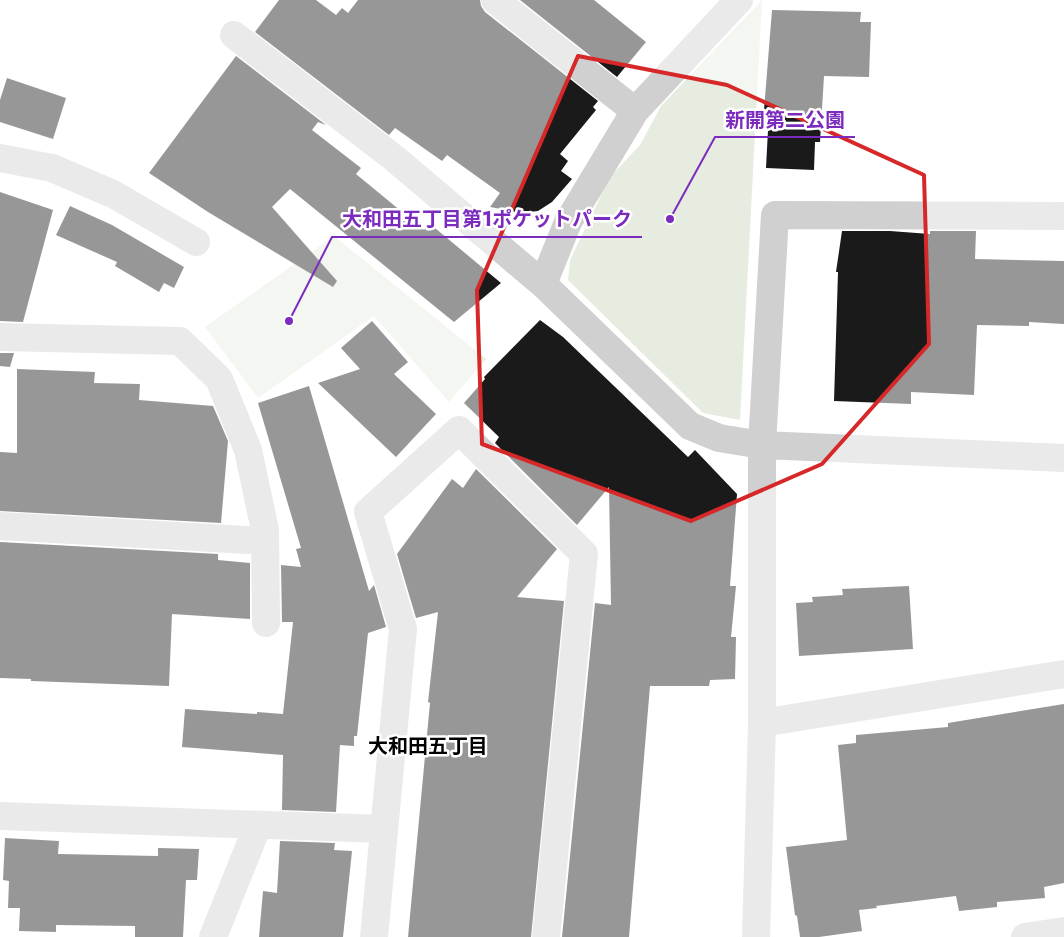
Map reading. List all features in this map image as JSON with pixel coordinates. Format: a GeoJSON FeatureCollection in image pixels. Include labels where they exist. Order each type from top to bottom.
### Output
{"type":"FeatureCollection","features":[{"type":"Feature","properties":{"kind":"street"},"geometry":{"type":"LineString","coordinates":[[495,0],[635,111]]}},
{"type":"Feature","properties":{"kind":"street"},"geometry":{"type":"LineString","coordinates":[[543,284],[568,222],[635,111],[735,1]]}},
{"type":"Feature","properties":{"kind":"street"},"geometry":{"type":"LineString","coordinates":[[234,36],[394,158],[543,284],[690,426],[719,438],[762,445],[1064,458]]}},
{"type":"Feature","properties":{"kind":"street"},"geometry":{"type":"LineString","coordinates":[[0,158],[52,168],[113,194],[196,242]]}},
{"type":"Feature","properties":{"kind":"street"},"geometry":{"type":"LineString","coordinates":[[756,937],[762,723],[762,445],[775,216],[1064,216]]}},
{"type":"Feature","properties":{"kind":"street"},"geometry":{"type":"LineString","coordinates":[[0,337],[180,342],[219,379],[248,450],[265,530],[266,623]]}},
{"type":"Feature","properties":{"kind":"street"},"geometry":{"type":"LineString","coordinates":[[374,937],[403,629],[368,512],[459,430],[584,554],[546,937]]}},
{"type":"Feature","properties":{"kind":"street"},"geometry":{"type":"LineString","coordinates":[[0,526],[265,541]]}},
{"type":"Feature","properties":{"kind":"street"},"geometry":{"type":"LineString","coordinates":[[762,723],[1064,674]]}},
{"type":"Feature","properties":{"kind":"street"},"geometry":{"type":"LineString","coordinates":[[0,816],[384,829]]}},
{"type":"Feature","properties":{"kind":"street"},"geometry":{"type":"LineString","coordinates":[[213,937],[258,825]]}},
{"type":"Feature","properties":{"kind":"street"},"geometry":{"type":"LineString","coordinates":[[1024,937],[1064,931]]}},
{"type":"Feature","properties":{"kind":"highlighted area"},"geometry":{"type":"Polygon","coordinates":[[[578,56],[727,85],[924,175],[929,344],[822,464],[691,521],[482,444],[477,290],[578,56]]]}},
{"type":"Feature","properties":{"kind":"shaded area"},"geometry":{"type":"Polygon","coordinates":[[[762,0],[740,420],[703,413],[568,280],[570,260],[610,177],[640,145],[661,106],[762,0]]]}},
{"type":"Feature","properties":{"kind":"shaded area"},"geometry":{"type":"Polygon","coordinates":[[[334,236],[486,359],[449,402],[374,316],[258,398],[205,327],[334,236]]]}},
{"type":"Feature","properties":{"kind":"building"},"geometry":{"type":"Polygon","coordinates":[[[279,0],[316,0],[336,15],[342,8],[348,13],[358,0],[480,0],[485,12],[598,101],[593,107],[596,110],[560,154],[568,161],[561,171],[572,179],[552,202],[538,211],[521,213],[490,207],[500,193],[447,155],[442,161],[395,128],[389,135],[255,32],[279,0]]]}},
{"type":"Feature","properties":{"kind":"building"},"geometry":{"type":"Polygon","coordinates":[[[520,0],[594,0],[646,42],[617,77],[520,0]]]}},
{"type":"Feature","properties":{"kind":"building"},"geometry":{"type":"Polygon","coordinates":[[[772,10],[861,12],[860,22],[871,22],[869,77],[824,76],[820,142],[815,142],[814,170],[766,168],[769,111],[764,110],[772,10]]]}},
{"type":"Feature","properties":{"kind":"building"},"geometry":{"type":"Polygon","coordinates":[[[236,56],[326,125],[318,122],[312,130],[361,168],[356,174],[424,230],[429,223],[501,283],[454,322],[290,189],[272,207],[337,281],[333,287],[208,212],[149,173],[236,56]]]}},
{"type":"Feature","properties":{"kind":"building"},"geometry":{"type":"Polygon","coordinates":[[[7,78],[66,98],[53,139],[0,122],[0,100],[7,78]]]}},
{"type":"Feature","properties":{"kind":"building"},"geometry":{"type":"Polygon","coordinates":[[[0,192],[53,210],[23,322],[0,321],[0,192]]]}},
{"type":"Feature","properties":{"kind":"building"},"geometry":{"type":"Polygon","coordinates":[[[70,206],[112,225],[184,267],[174,288],[164,283],[159,292],[115,266],[117,262],[56,235],[70,206]]]}},
{"type":"Feature","properties":{"kind":"building"},"geometry":{"type":"Polygon","coordinates":[[[842,231],[890,231],[930,234],[930,231],[976,231],[975,259],[1064,261],[1064,324],[1029,322],[1029,326],[977,325],[974,395],[911,392],[911,404],[834,401],[838,272],[836,272],[842,231]]]}},
{"type":"Feature","properties":{"kind":"building"},"geometry":{"type":"Polygon","coordinates":[[[540,320],[563,337],[688,457],[695,450],[737,494],[730,586],[736,586],[731,637],[736,637],[735,679],[710,680],[709,686],[650,686],[629,937],[562,937],[595,603],[611,605],[609,487],[577,525],[495,443],[499,437],[464,403],[485,379],[484,377],[540,320]]]}},
{"type":"Feature","properties":{"kind":"building"},"geometry":{"type":"Polygon","coordinates":[[[372,321],[408,362],[394,374],[436,414],[396,457],[318,383],[360,369],[341,348],[372,321]]]}},
{"type":"Feature","properties":{"kind":"building"},"geometry":{"type":"Polygon","coordinates":[[[0,353],[14,353],[10,367],[0,366],[0,353]]]}},
{"type":"Feature","properties":{"kind":"building"},"geometry":{"type":"Polygon","coordinates":[[[17,369],[95,372],[94,383],[140,384],[139,400],[213,406],[228,441],[221,523],[0,511],[0,452],[17,453],[17,369]]]}},
{"type":"Feature","properties":{"kind":"building"},"geometry":{"type":"Polygon","coordinates":[[[309,386],[369,591],[374,585],[386,627],[368,633],[357,736],[354,736],[354,746],[340,745],[336,812],[282,810],[283,755],[182,747],[185,709],[283,714],[293,622],[282,622],[281,565],[301,567],[296,549],[301,548],[258,403],[309,386]]]}},
{"type":"Feature","properties":{"kind":"building"},"geometry":{"type":"Polygon","coordinates":[[[476,469],[557,549],[517,597],[564,601],[531,937],[408,937],[430,703],[428,702],[438,612],[416,618],[397,554],[452,479],[463,488],[476,469]]]}},
{"type":"Feature","properties":{"kind":"building"},"geometry":{"type":"Polygon","coordinates":[[[0,542],[218,554],[218,560],[250,563],[250,619],[172,614],[169,686],[31,681],[31,679],[0,678],[0,542]]]}},
{"type":"Feature","properties":{"kind":"building"},"geometry":{"type":"Polygon","coordinates":[[[909,586],[913,649],[799,656],[796,603],[813,602],[812,597],[843,595],[842,589],[909,586]]]}},
{"type":"Feature","properties":{"kind":"building"},"geometry":{"type":"Polygon","coordinates":[[[1064,704],[1064,883],[1044,887],[1045,898],[997,902],[997,907],[959,911],[956,896],[876,906],[877,908],[859,910],[862,931],[819,937],[800,937],[797,916],[795,915],[786,847],[847,840],[838,745],[856,743],[856,735],[948,727],[948,723],[1064,704]]]}},
{"type":"Feature","properties":{"kind":"building"},"geometry":{"type":"Polygon","coordinates":[[[5,838],[59,841],[58,854],[158,856],[158,848],[199,849],[197,880],[186,880],[183,937],[135,937],[135,926],[56,925],[56,932],[19,931],[20,908],[8,908],[9,881],[3,880],[5,838]]]}},
{"type":"Feature","properties":{"kind":"building"},"geometry":{"type":"Polygon","coordinates":[[[280,841],[335,843],[334,850],[352,851],[343,937],[259,937],[263,891],[277,893],[280,841]]]}},
{"type":"Feature","properties":{"kind":"place","name":"新開第二公園"},"geometry":{"type":"Point","coordinates":[670,219]}},
{"type":"Feature","properties":{"kind":"place","name":"大和田五丁目第1ポケットパーク"},"geometry":{"type":"Point","coordinates":[289,321]}},
{"type":"Feature","properties":{"kind":"district","name":"大和田五丁目"},"geometry":{"type":"Point","coordinates":[428,746]}}]}
